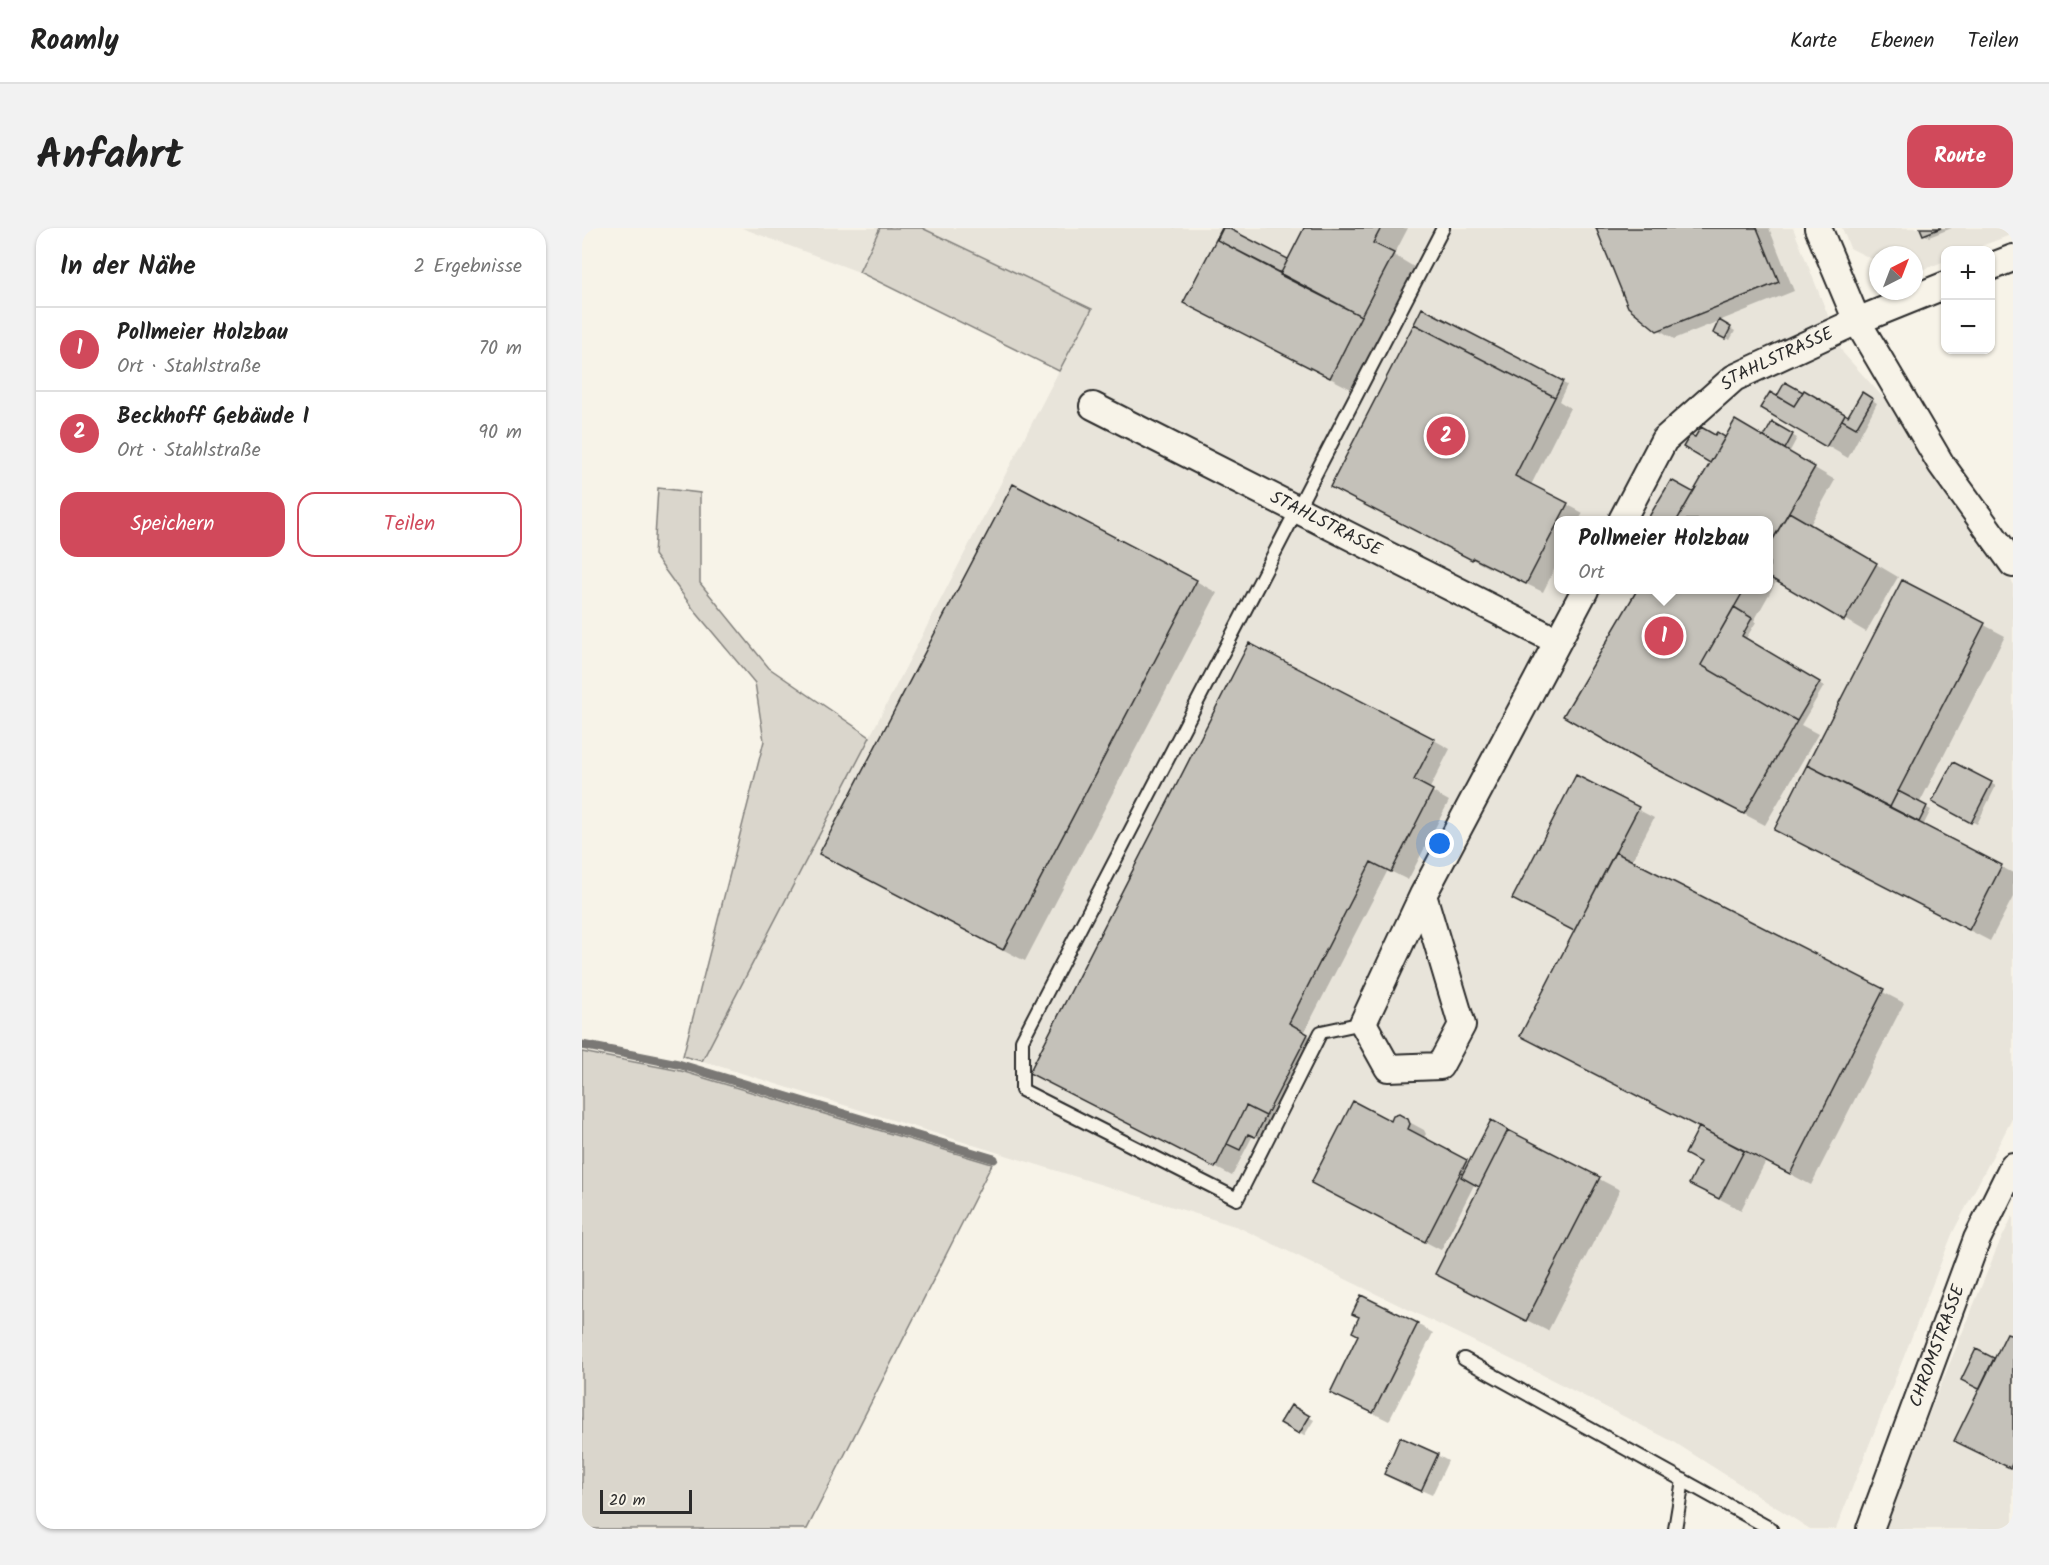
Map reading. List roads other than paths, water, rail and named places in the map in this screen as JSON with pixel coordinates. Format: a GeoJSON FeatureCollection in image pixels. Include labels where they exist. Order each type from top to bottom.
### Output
{"type":"FeatureCollection","features":[{"type":"Feature","properties":{"kind":"street","name":"STAHLSTRASSE"},"geometry":{"type":"LineString","coordinates":[[1818,228],[1857,321],[1941,464],[2013,564]]}},
{"type":"Feature","properties":{"kind":"street"},"geometry":{"type":"LineString","coordinates":[[1995,265],[2013,258]]}},
{"type":"Feature","properties":{"kind":"street"},"geometry":{"type":"LineString","coordinates":[[1857,321],[1941,287]]}},
{"type":"Feature","properties":{"kind":"street","name":"STAHLSTRASSE"},"geometry":{"type":"LineString","coordinates":[[1624,516],[1664,440],[1734,378],[1857,321]]}},
{"type":"Feature","properties":{"kind":"street","name":"STAHLSTRASSE"},"geometry":{"type":"LineString","coordinates":[[1093,406],[1557,641]]}},
{"type":"Feature","properties":{"kind":"street"},"geometry":{"type":"LineString","coordinates":[[1423,895],[1462,1025],[1440,1066],[1388,1068],[1363,1023],[1423,895],[1583,594]]}},
{"type":"Feature","properties":{"kind":"street","name":"CHROMSTRASSE"},"geometry":{"type":"LineString","coordinates":[[1870,1529],[1977,1239],[2013,1166]]}},
{"type":"Feature","properties":{"kind":"lane"},"geometry":{"type":"LineString","coordinates":[[1363,1023],[1321,1032],[1237,1199],[1022,1090],[1022,1040],[1443,228]]}},
{"type":"Feature","properties":{"kind":"lane"},"geometry":{"type":"LineString","coordinates":[[1464,1359],[1771,1529]]}},
{"type":"Feature","properties":{"kind":"lane"},"geometry":{"type":"LineString","coordinates":[[1675,1529],[1683,1480]]}},
{"type":"Feature","properties":{"kind":"waterway"},"geometry":{"type":"LineString","coordinates":[[582,1045],[678,1064],[994,1159]]}},
{"type":"Feature","properties":{"kind":"place","name":"Beckhoff Gebäude I"},"geometry":{"type":"Point","coordinates":[1446,436]}},
{"type":"Feature","properties":{"kind":"place","name":"Pollmeier Holzbau"},"geometry":{"type":"Point","coordinates":[1664,636]}}]}
